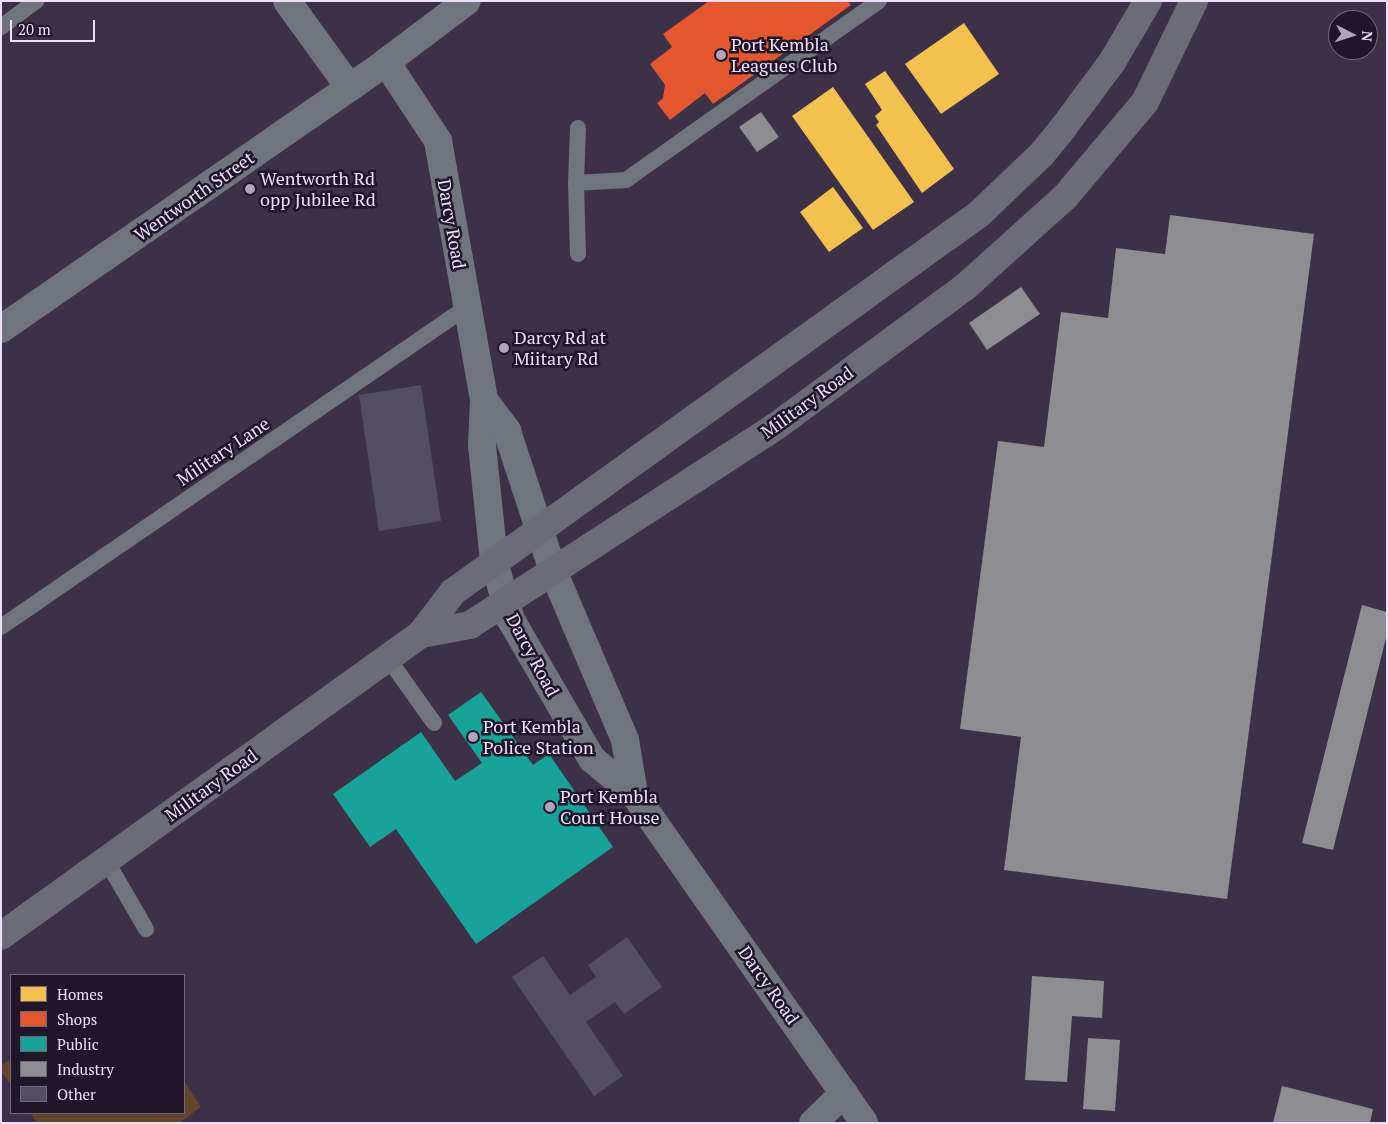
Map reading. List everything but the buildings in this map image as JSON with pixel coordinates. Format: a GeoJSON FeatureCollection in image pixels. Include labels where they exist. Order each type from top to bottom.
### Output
{"type":"FeatureCollection","features":[{"type":"Feature","properties":{"kind":"main road","name":"Military Road"},"geometry":{"type":"LineString","coordinates":[[1,936],[421,634],[453,592],[979,214],[1042,154],[1105,72],[1148,1]]}},
{"type":"Feature","properties":{"kind":"main road","name":"Military Road"},"geometry":{"type":"LineString","coordinates":[[421,634],[470,624],[553,571],[775,427],[964,287],[1065,197],[1145,102],[1194,1]]}},
{"type":"Feature","properties":{"kind":"street"},"geometry":{"type":"LineString","coordinates":[[287,1],[350,88]]}},
{"type":"Feature","properties":{"kind":"street","name":"Wentworth Street"},"geometry":{"type":"LineString","coordinates":[[1,330],[350,88],[467,1]]}},
{"type":"Feature","properties":{"kind":"street","name":"Darcy Road"},"geometry":{"type":"LineString","coordinates":[[386,62],[438,141],[484,400],[482,445],[494,562],[506,601],[524,643],[592,759],[634,794],[864,1123]]}},
{"type":"Feature","properties":{"kind":"street","name":"Darcy Road"},"geometry":{"type":"LineString","coordinates":[[484,400],[507,431],[553,571],[625,740],[634,794]]}},
{"type":"Feature","properties":{"kind":"street"},"geometry":{"type":"LineString","coordinates":[[813,1123],[844,1093]]}},
{"type":"Feature","properties":{"kind":"lane"},"geometry":{"type":"LineString","coordinates":[[1,27],[36,1]]}},
{"type":"Feature","properties":{"kind":"lane"},"geometry":{"type":"LineString","coordinates":[[576,183],[614,182],[636,174],[879,1]]}},
{"type":"Feature","properties":{"kind":"lane"},"geometry":{"type":"LineString","coordinates":[[578,128],[576,183],[578,254]]}},
{"type":"Feature","properties":{"kind":"lane","name":"Military Lane"},"geometry":{"type":"LineString","coordinates":[[1,627],[467,307]]}},
{"type":"Feature","properties":{"kind":"lane"},"geometry":{"type":"LineString","coordinates":[[387,657],[434,723]]}},
{"type":"Feature","properties":{"kind":"lane"},"geometry":{"type":"LineString","coordinates":[[106,860],[146,930]]}},
{"type":"Feature","properties":{"kind":"shaded area"},"geometry":{"type":"Polygon","coordinates":[[[10,1060],[10,1084],[1,1071],[1,1066],[10,1060]]]}},
{"type":"Feature","properties":{"kind":"shaded area"},"geometry":{"type":"Polygon","coordinates":[[[185,1083],[201,1107],[179,1123],[37,1123],[31,1114],[185,1114],[185,1083]]]}},
{"type":"Feature","properties":{"kind":"place","name":"Port Kembla Leagues Club"},"geometry":{"type":"Point","coordinates":[721,55]}},
{"type":"Feature","properties":{"kind":"place","name":"Wentworth Rd opp Jubilee Rd"},"geometry":{"type":"Point","coordinates":[250,189]}},
{"type":"Feature","properties":{"kind":"place","name":"Darcy Rd at Miitary Rd"},"geometry":{"type":"Point","coordinates":[504,348]}},
{"type":"Feature","properties":{"kind":"place","name":"Port Kembla Police Station"},"geometry":{"type":"Point","coordinates":[473,737]}},
{"type":"Feature","properties":{"kind":"place","name":"Port Kembla Court House"},"geometry":{"type":"Point","coordinates":[550,807]}}]}
